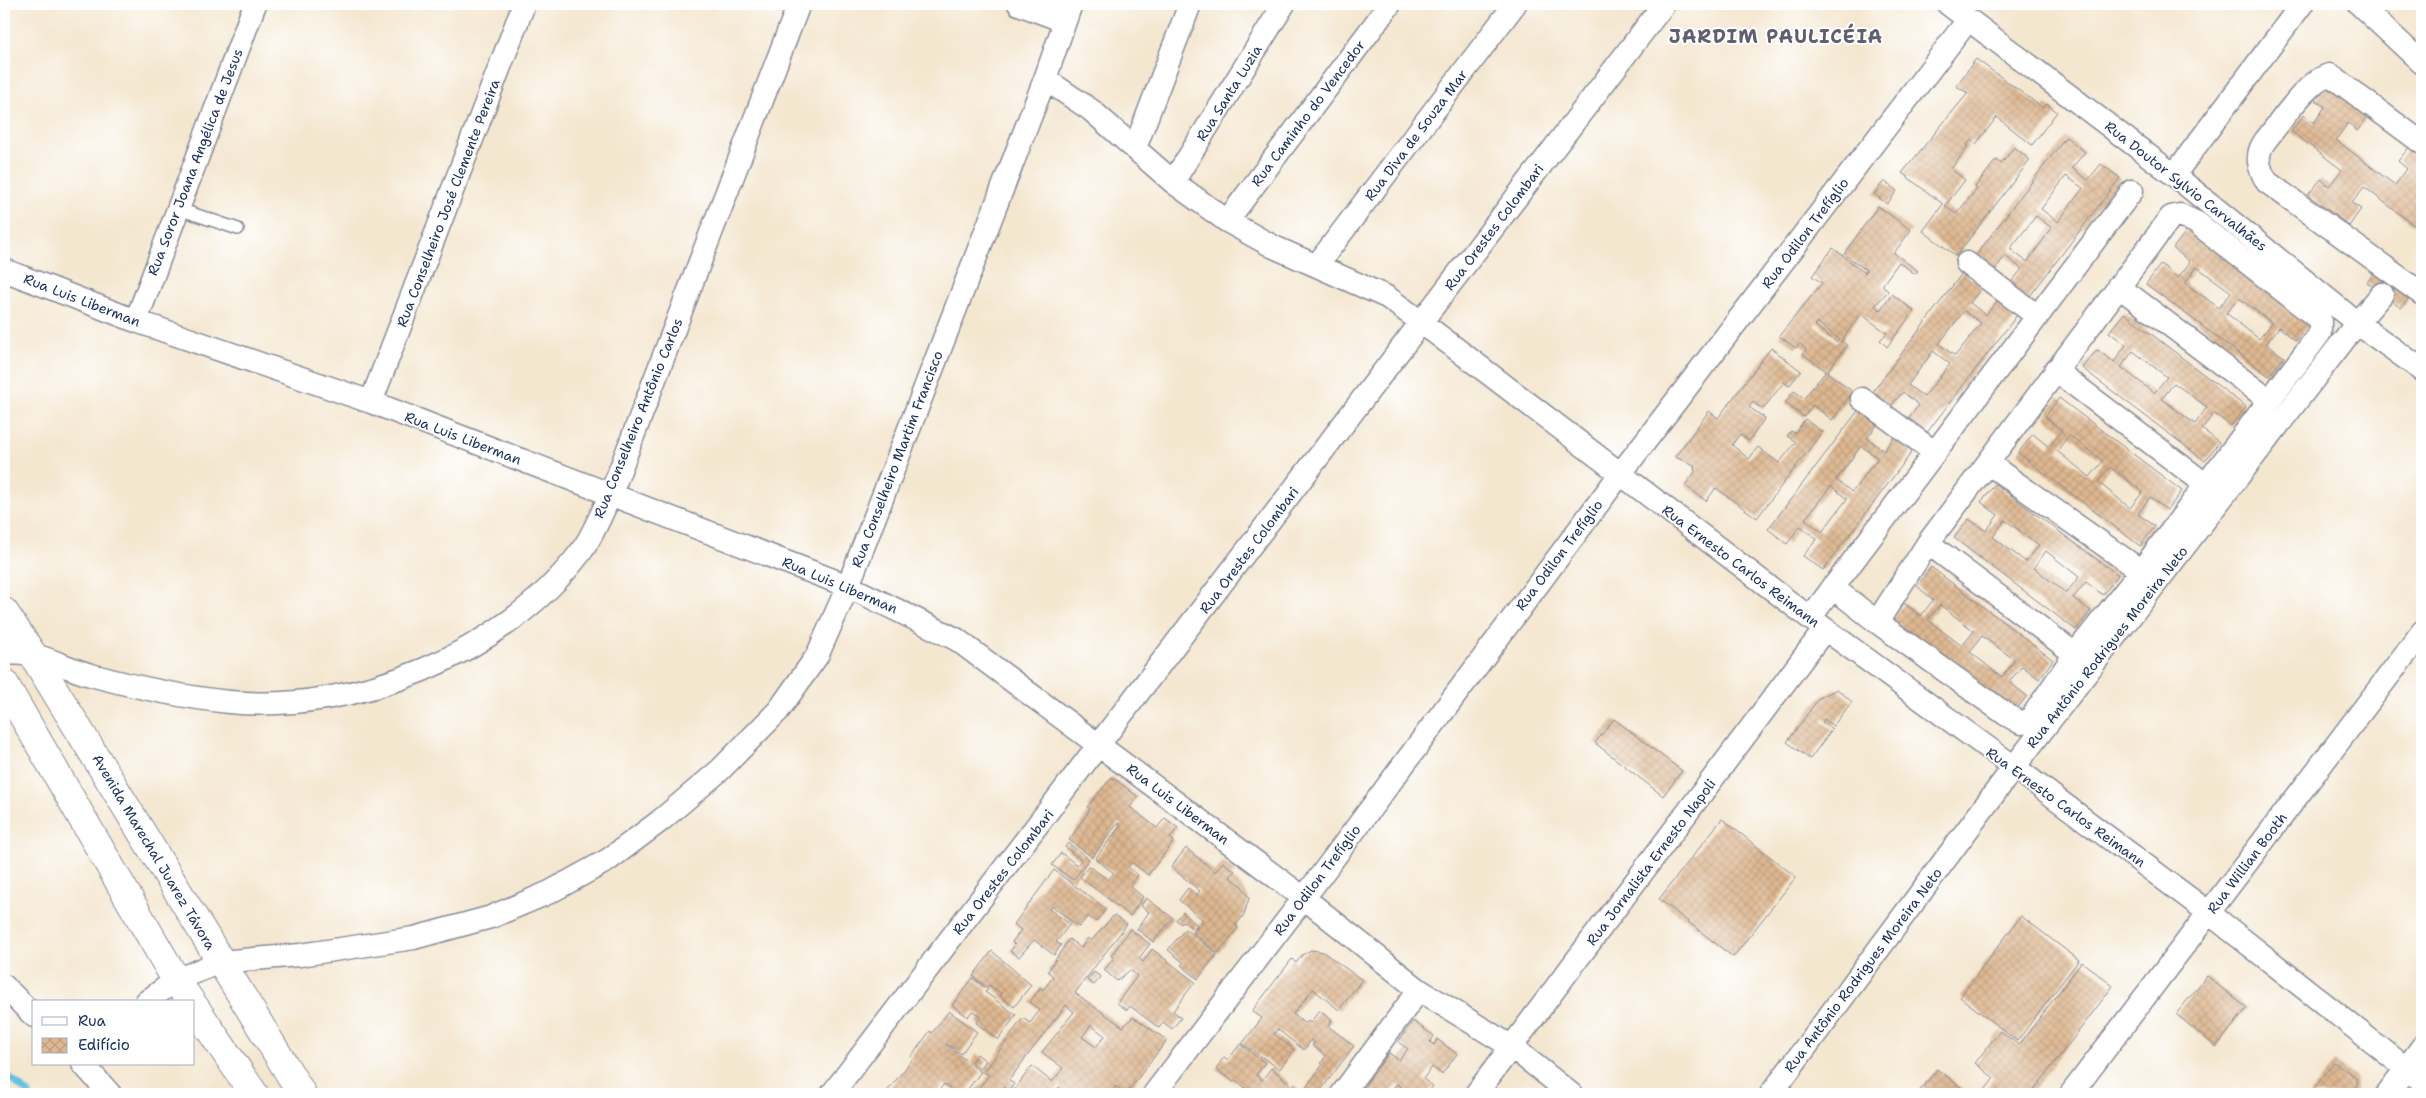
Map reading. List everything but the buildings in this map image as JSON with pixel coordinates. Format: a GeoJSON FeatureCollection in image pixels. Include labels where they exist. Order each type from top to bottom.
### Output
{"type":"FeatureCollection","features":[{"type":"Feature","properties":{"kind":"street","name":"Rua Soror Joana Angélica de Jesus"},"geometry":{"type":"LineString","coordinates":[[136,321],[255,4]]}},
{"type":"Feature","properties":{"kind":"street","name":"Rua Conselheiro José Clemente Pereira"},"geometry":{"type":"LineString","coordinates":[[371,402],[524,4]]}},
{"type":"Feature","properties":{"kind":"street","name":"Rua Conselheiro Antônio Carlos"},"geometry":{"type":"LineString","coordinates":[[4,654],[33,655],[90,675],[157,690],[229,702],[295,702],[373,688],[440,663],[498,630],[552,586],[582,551],[610,496],[799,4]]}},
{"type":"Feature","properties":{"kind":"street"},"geometry":{"type":"LineString","coordinates":[[1019,4],[1068,12]]}},
{"type":"Feature","properties":{"kind":"street"},"geometry":{"type":"LineString","coordinates":[[1135,148],[1190,4]]}},
{"type":"Feature","properties":{"kind":"street","name":"Rua Santa Luzia"},"geometry":{"type":"LineString","coordinates":[[1173,182],[1284,4]]}},
{"type":"Feature","properties":{"kind":"street","name":"Rua Caminho do Vencedor"},"geometry":{"type":"LineString","coordinates":[[1227,221],[1390,4]]}},
{"type":"Feature","properties":{"kind":"street","name":"Rua Diva de Souza Mar"},"geometry":{"type":"LineString","coordinates":[[1317,265],[1515,4]]}},
{"type":"Feature","properties":{"kind":"street","name":"Rua Orestes Colombari"},"geometry":{"type":"LineString","coordinates":[[832,1094],[1100,746],[1664,4]]}},
{"type":"Feature","properties":{"kind":"street","name":"Rua Doutor Sylvio Carvalhães"},"geometry":{"type":"LineString","coordinates":[[1948,4],[2174,175],[2357,322],[2422,370]]}},
{"type":"Feature","properties":{"kind":"street"},"geometry":{"type":"LineString","coordinates":[[2174,175],[2302,4]]}},
{"type":"Feature","properties":{"kind":"street"},"geometry":{"type":"LineString","coordinates":[[2359,4],[2422,63]]}},
{"type":"Feature","properties":{"kind":"street","name":"Rua Conselheiro Martim Francisco"},"geometry":{"type":"LineString","coordinates":[[153,1000],[184,991],[220,962],[300,955],[414,938],[491,917],[550,892],[608,860],[660,821],[712,776],[778,711],[817,656],[848,586],[1044,79],[1068,12]]}},
{"type":"Feature","properties":{"kind":"street","name":"Rua Odilon Trefíglio"},"geometry":{"type":"LineString","coordinates":[[1154,1094],[1304,898],[1620,473],[1968,20]]}},
{"type":"Feature","properties":{"kind":"street"},"geometry":{"type":"LineString","coordinates":[[2422,144],[2330,75],[2318,80],[2307,90],[2259,149],[2260,172],[2267,182],[2389,283],[2422,294]]}},
{"type":"Feature","properties":{"kind":"street","name":"Rua Ernesto Carlos Reimann"},"geometry":{"type":"LineString","coordinates":[[1044,79],[1091,110],[1173,182],[1227,221],[1274,247],[1386,297],[1421,322],[1817,624],[2014,767],[2209,913],[2414,1074]]}},
{"type":"Feature","properties":{"kind":"street","name":"Rua Jornalista Ernesto Napoli"},"geometry":{"type":"LineString","coordinates":[[1476,1094],[1512,1047],[1817,624],[1832,587],[2132,191]]}},
{"type":"Feature","properties":{"kind":"street"},"geometry":{"type":"LineString","coordinates":[[1832,587],[1877,622],[1990,703],[2021,723],[2029,721],[2075,654],[2149,576],[2205,484],[2320,333],[2322,324],[2316,316],[2197,223],[2180,215],[2171,217],[2055,370],[1989,464],[1928,543],[1877,622]]}},
{"type":"Feature","properties":{"kind":"street"},"geometry":{"type":"LineString","coordinates":[[1967,263],[2037,316]]}},
{"type":"Feature","properties":{"kind":"street","name":"Rua Luis Liberman"},"geometry":{"type":"LineString","coordinates":[[4,270],[136,321],[371,402],[610,496],[848,586],[956,639],[1304,898],[1419,990],[1512,1047],[1571,1094]]}},
{"type":"Feature","properties":{"kind":"street","name":"Rua Antônio Rodrigues Moreira Neto"},"geometry":{"type":"LineString","coordinates":[[1771,1094],[2014,767],[2149,576],[2389,283]]}},
{"type":"Feature","properties":{"kind":"street"},"geometry":{"type":"LineString","coordinates":[[2118,286],[2269,400]]}},
{"type":"Feature","properties":{"kind":"street"},"geometry":{"type":"LineString","coordinates":[[2055,370],[2205,484]]}},
{"type":"Feature","properties":{"kind":"street"},"geometry":{"type":"LineString","coordinates":[[1862,398],[1934,452]]}},
{"type":"Feature","properties":{"kind":"street"},"geometry":{"type":"LineString","coordinates":[[1989,464],[2149,576]]}},
{"type":"Feature","properties":{"kind":"street"},"geometry":{"type":"LineString","coordinates":[[1928,543],[2075,654]]}},
{"type":"Feature","properties":{"kind":"street","name":"Avenida Marechal Juarez Távora"},"geometry":{"type":"LineString","coordinates":[[4,612],[33,655],[302,1094]]}},
{"type":"Feature","properties":{"kind":"street","name":"Rua Willian Booth"},"geometry":{"type":"LineString","coordinates":[[2071,1094],[2422,632]]}},
{"type":"Feature","properties":{"kind":"street"},"geometry":{"type":"LineString","coordinates":[[4,683],[184,991]]}},
{"type":"Feature","properties":{"kind":"street"},"geometry":{"type":"LineString","coordinates":[[4,986],[32,1014]]}},
{"type":"Feature","properties":{"kind":"street"},"geometry":{"type":"LineString","coordinates":[[1342,1094],[1419,990]]}},
{"type":"Feature","properties":{"kind":"street"},"geometry":{"type":"LineString","coordinates":[[195,1007],[254,1094]]}},
{"type":"Feature","properties":{"kind":"street"},"geometry":{"type":"LineString","coordinates":[[2387,1094],[2414,1074],[2422,1047]]}},
{"type":"Feature","properties":{"kind":"street"},"geometry":{"type":"LineString","coordinates":[[85,1066],[110,1094]]}},
{"type":"Feature","properties":{"kind":"lane"},"geometry":{"type":"LineString","coordinates":[[179,209],[238,229]]}},
{"type":"Feature","properties":{"kind":"waterway"},"geometry":{"type":"LineString","coordinates":[[4,1073],[29,1094]]}},
{"type":"Feature","properties":{"kind":"district","name":"JARDIM PAULICÉIA"},"geometry":{"type":"Point","coordinates":[1776,36]}}]}
